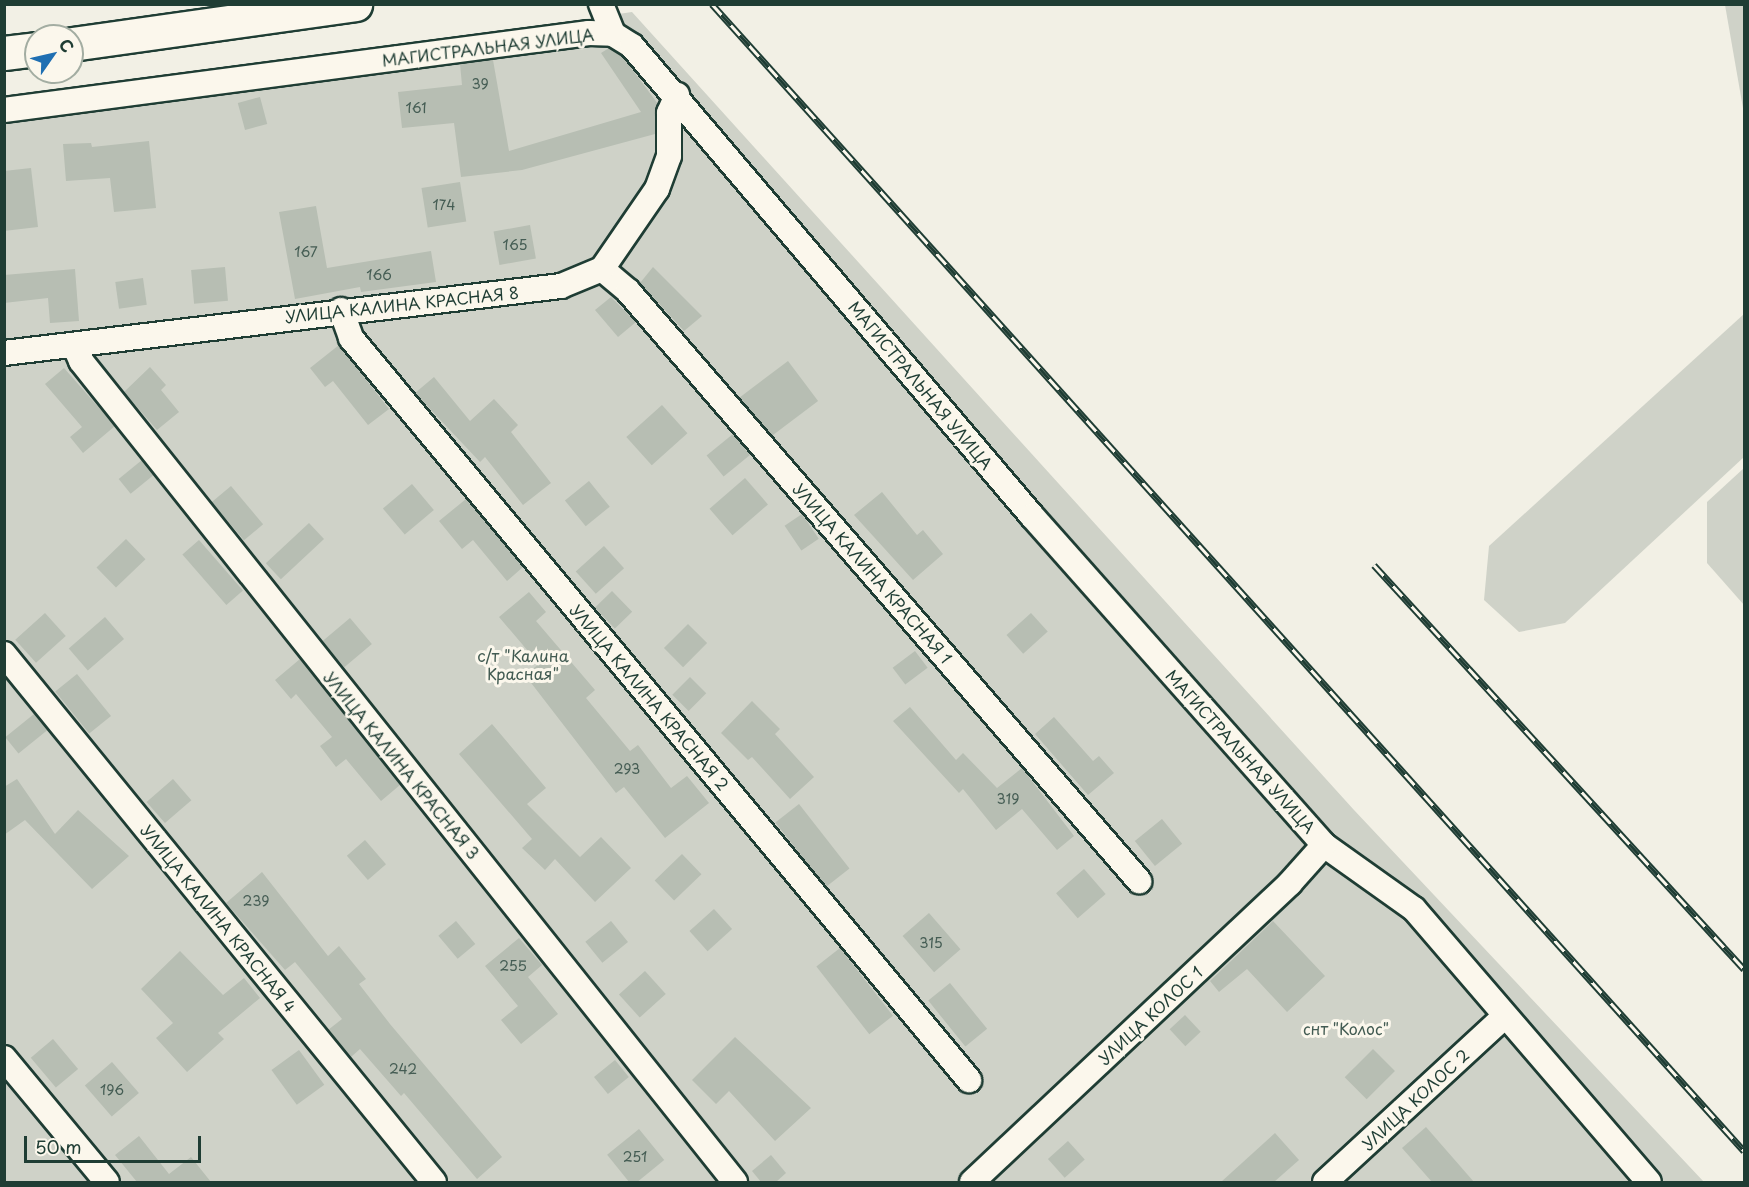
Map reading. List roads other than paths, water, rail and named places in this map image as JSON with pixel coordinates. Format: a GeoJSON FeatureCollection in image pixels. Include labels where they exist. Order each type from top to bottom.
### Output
{"type":"FeatureCollection","features":[{"type":"Feature","properties":{"kind":"main road"},"geometry":{"type":"LineString","coordinates":[[84,42],[355,4]]}},
{"type":"Feature","properties":{"kind":"main road"},"geometry":{"type":"LineString","coordinates":[[4,53],[24,50]]}},
{"type":"Feature","properties":{"kind":"street"},"geometry":{"type":"LineString","coordinates":[[601,4],[613,34]]}},
{"type":"Feature","properties":{"kind":"street","name":"МАГИСТРАЛЬНАЯ УЛИЦА"},"geometry":{"type":"LineString","coordinates":[[4,110],[517,42],[613,34],[633,46],[1032,516],[1324,845],[1413,909],[1643,1180]]}},
{"type":"Feature","properties":{"kind":"street"},"geometry":{"type":"LineString","coordinates":[[602,269],[657,189],[669,156],[669,113],[676,95]]}},
{"type":"Feature","properties":{"kind":"street","name":"УЛИЦА КАЛИНА КРАСНАЯ 8"},"geometry":{"type":"LineString","coordinates":[[4,353],[341,310],[561,286],[602,269]]}},
{"type":"Feature","properties":{"kind":"street","name":"УЛИЦА КАЛИНА КРАСНАЯ 1"},"geometry":{"type":"LineString","coordinates":[[602,269],[636,300],[1139,881]]}},
{"type":"Feature","properties":{"kind":"street","name":"УЛИЦА КАЛИНА КРАСНАЯ 2"},"geometry":{"type":"LineString","coordinates":[[341,310],[351,338],[969,1080]]}},
{"type":"Feature","properties":{"kind":"street","name":"УЛИЦА КАЛИНА КРАСНАЯ 3"},"geometry":{"type":"LineString","coordinates":[[74,345],[81,362],[735,1182]]}},
{"type":"Feature","properties":{"kind":"street","name":"УЛИЦА КАЛИНА КРАСНАЯ 4"},"geometry":{"type":"LineString","coordinates":[[4,654],[434,1182]]}},
{"type":"Feature","properties":{"kind":"street","name":"УЛИЦА КОЛОС 1"},"geometry":{"type":"LineString","coordinates":[[972,1182],[1290,883],[1324,845]]}},
{"type":"Feature","properties":{"kind":"street","name":"УЛИЦА КОЛОС 2"},"geometry":{"type":"LineString","coordinates":[[1325,1182],[1504,1016]]}},
{"type":"Feature","properties":{"kind":"street"},"geometry":{"type":"LineString","coordinates":[[4,1058],[107,1182]]}},
{"type":"Feature","properties":{"kind":"railway"},"geometry":{"type":"LineString","coordinates":[[712,4],[1744,1151]]}},
{"type":"Feature","properties":{"kind":"railway"},"geometry":{"type":"LineString","coordinates":[[1374,565],[1744,969]]}},
{"type":"Feature","properties":{"kind":"park label","name":"с/т \"Калина Красная\""},"geometry":{"type":"Point","coordinates":[523,664]}},
{"type":"Feature","properties":{"kind":"park label","name":"снт \"Колос\""},"geometry":{"type":"Point","coordinates":[1346,1028]}}]}
